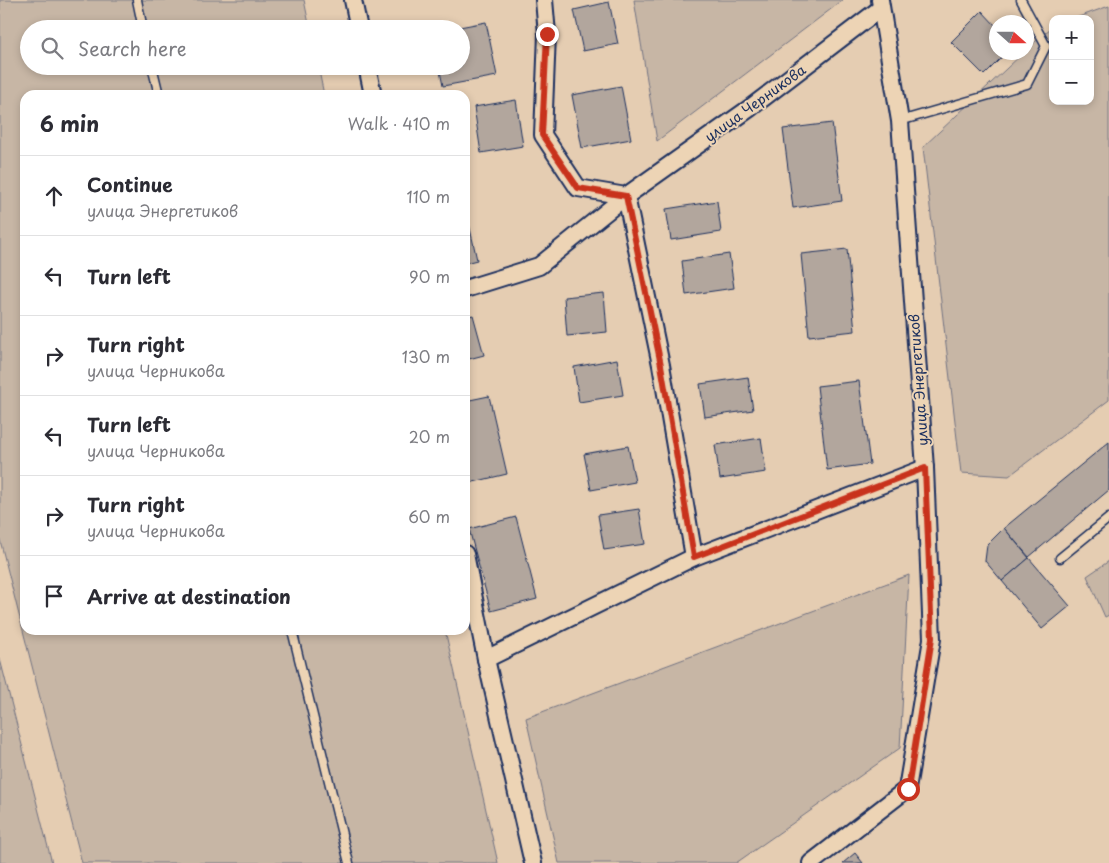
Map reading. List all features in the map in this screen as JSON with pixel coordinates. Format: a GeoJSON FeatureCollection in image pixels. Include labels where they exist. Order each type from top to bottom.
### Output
{"type":"FeatureCollection","features":[{"type":"Feature","properties":{"kind":"street"},"geometry":{"type":"LineString","coordinates":[[353,0],[357,20]]}},
{"type":"Feature","properties":{"kind":"street"},"geometry":{"type":"LineString","coordinates":[[544,0],[547,34],[542,135],[578,188],[626,196],[661,365],[694,557]]}},
{"type":"Feature","properties":{"kind":"street","name":"улица Черникова"},"geometry":{"type":"LineString","coordinates":[[470,287],[539,266],[626,196],[750,108],[881,4]]}},
{"type":"Feature","properties":{"kind":"street","name":"улица Энергетиков"},"geometry":{"type":"LineString","coordinates":[[811,863],[908,789],[932,638],[925,468],[900,121],[881,4]]}},
{"type":"Feature","properties":{"kind":"street"},"geometry":{"type":"LineString","coordinates":[[369,75],[372,90]]}},
{"type":"Feature","properties":{"kind":"street"},"geometry":{"type":"LineString","coordinates":[[486,659],[694,557],[925,468]]}},
{"type":"Feature","properties":{"kind":"street"},"geometry":{"type":"LineString","coordinates":[[470,579],[486,659],[533,863]]}},
{"type":"Feature","properties":{"kind":"lane"},"geometry":{"type":"LineString","coordinates":[[137,0],[141,20]]}},
{"type":"Feature","properties":{"kind":"lane"},"geometry":{"type":"LineString","coordinates":[[900,121],[1027,84],[1046,46],[1021,0]]}},
{"type":"Feature","properties":{"kind":"lane"},"geometry":{"type":"LineString","coordinates":[[154,75],[157,90]]}},
{"type":"Feature","properties":{"kind":"lane"},"geometry":{"type":"LineString","coordinates":[[1060,558],[1109,518]]}},
{"type":"Feature","properties":{"kind":"lane"},"geometry":{"type":"LineString","coordinates":[[293,635],[349,863]]}},
{"type":"Feature","properties":{"kind":"shaded area"},"geometry":{"type":"Polygon","coordinates":[[[0,0],[304,0],[308,20],[20,20],[20,75],[320,75],[323,90],[20,90],[20,619],[0,540],[0,0]]]}},
{"type":"Feature","properties":{"kind":"shaded area"},"geometry":{"type":"Polygon","coordinates":[[[634,0],[843,0],[657,141],[634,0]]]}},
{"type":"Feature","properties":{"kind":"shaded area"},"geometry":{"type":"Polygon","coordinates":[[[1109,6],[1109,400],[1009,476],[961,473],[923,147],[1016,60],[1034,60],[1034,43],[1049,30],[1049,105],[1094,105],[1094,15],[1084,15],[1109,6]]]}},
{"type":"Feature","properties":{"kind":"shaded area"},"geometry":{"type":"Polygon","coordinates":[[[1109,561],[1109,615],[1105,617],[1087,576],[1109,561]]]}},
{"type":"Feature","properties":{"kind":"shaded area"},"geometry":{"type":"Polygon","coordinates":[[[909,575],[900,748],[736,863],[559,863],[526,718],[909,575]]]}},
{"type":"Feature","properties":{"kind":"shaded area"},"geometry":{"type":"Polygon","coordinates":[[[24,635],[446,635],[498,863],[82,863],[24,635]]]}},
{"type":"Feature","properties":{"kind":"shaded area"},"geometry":{"type":"Polygon","coordinates":[[[0,659],[52,863],[0,863],[0,659]]]}},
{"type":"Feature","properties":{"kind":"building"},"geometry":{"type":"Polygon","coordinates":[[[609,2],[618,44],[583,51],[574,10],[609,2]]]}},
{"type":"Feature","properties":{"kind":"building"},"geometry":{"type":"Polygon","coordinates":[[[982,11],[989,18],[989,60],[999,60],[984,75],[951,42],[982,11]]]}},
{"type":"Feature","properties":{"kind":"building"},"geometry":{"type":"Polygon","coordinates":[[[486,22],[497,76],[443,86],[441,75],[470,75],[470,25],[486,22]]]}},
{"type":"Feature","properties":{"kind":"building"},"geometry":{"type":"Polygon","coordinates":[[[621,86],[631,139],[582,148],[572,95],[621,86]]]}},
{"type":"Feature","properties":{"kind":"building"},"geometry":{"type":"Polygon","coordinates":[[[516,100],[523,146],[481,153],[474,107],[516,100]]]}},
{"type":"Feature","properties":{"kind":"building"},"geometry":{"type":"Polygon","coordinates":[[[832,123],[842,201],[793,208],[783,129],[832,123]]]}},
{"type":"Feature","properties":{"kind":"building"},"geometry":{"type":"Polygon","coordinates":[[[717,201],[721,232],[671,240],[666,209],[717,201]]]}},
{"type":"Feature","properties":{"kind":"building"},"geometry":{"type":"Polygon","coordinates":[[[470,228],[477,260],[470,262],[470,228]]]}},
{"type":"Feature","properties":{"kind":"building"},"geometry":{"type":"Polygon","coordinates":[[[847,249],[855,331],[809,336],[801,254],[847,249]]]}},
{"type":"Feature","properties":{"kind":"building"},"geometry":{"type":"Polygon","coordinates":[[[729,254],[734,288],[686,295],[682,261],[729,254]]]}},
{"type":"Feature","properties":{"kind":"building"},"geometry":{"type":"Polygon","coordinates":[[[604,293],[607,332],[567,336],[564,297],[604,293]]]}},
{"type":"Feature","properties":{"kind":"building"},"geometry":{"type":"Polygon","coordinates":[[[473,315],[484,355],[470,359],[470,316],[473,315]]]}},
{"type":"Feature","properties":{"kind":"building"},"geometry":{"type":"Polygon","coordinates":[[[617,359],[623,395],[579,402],[574,367],[617,359]]]}},
{"type":"Feature","properties":{"kind":"building"},"geometry":{"type":"Polygon","coordinates":[[[748,377],[753,410],[705,417],[700,384],[748,377]]]}},
{"type":"Feature","properties":{"kind":"building"},"geometry":{"type":"Polygon","coordinates":[[[859,381],[870,464],[827,470],[817,386],[859,381]]]}},
{"type":"Feature","properties":{"kind":"building"},"geometry":{"type":"Polygon","coordinates":[[[489,396],[507,474],[470,483],[470,400],[489,396]]]}},
{"type":"Feature","properties":{"kind":"building"},"geometry":{"type":"Polygon","coordinates":[[[761,438],[766,472],[720,479],[715,445],[761,438]]]}},
{"type":"Feature","properties":{"kind":"building"},"geometry":{"type":"Polygon","coordinates":[[[1109,442],[1109,490],[1029,557],[1004,528],[1109,442]]]}},
{"type":"Feature","properties":{"kind":"building"},"geometry":{"type":"Polygon","coordinates":[[[628,446],[635,482],[591,490],[584,454],[628,446]]]}},
{"type":"Feature","properties":{"kind":"building"},"geometry":{"type":"Polygon","coordinates":[[[639,509],[645,544],[604,550],[598,515],[639,509]]]}},
{"type":"Feature","properties":{"kind":"building"},"geometry":{"type":"Polygon","coordinates":[[[516,517],[537,599],[491,611],[470,529],[516,517]]]}},
{"type":"Feature","properties":{"kind":"building"},"geometry":{"type":"Polygon","coordinates":[[[1004,528],[1029,558],[1002,581],[985,561],[987,545],[1004,528]]]}},
{"type":"Feature","properties":{"kind":"building"},"geometry":{"type":"Polygon","coordinates":[[[1029,558],[1070,606],[1042,629],[1002,581],[1029,558]]]}},
{"type":"Feature","properties":{"kind":"building"},"geometry":{"type":"Polygon","coordinates":[[[855,853],[863,863],[843,863],[855,853]]]}},
{"type":"Feature","properties":{"kind":"route"},"geometry":{"type":"LineString","coordinates":[[547,34],[542,135],[578,188],[626,196],[661,365],[694,557],[925,468],[932,638],[908,789]]}}]}
